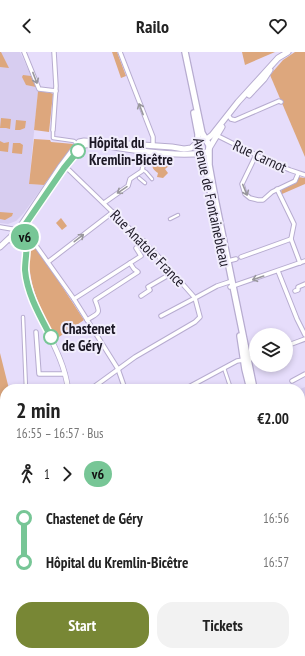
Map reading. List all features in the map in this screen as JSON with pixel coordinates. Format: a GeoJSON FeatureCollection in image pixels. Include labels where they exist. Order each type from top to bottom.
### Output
{"type":"FeatureCollection","features":[{"type":"Feature","properties":{"kind":"main road","name":"Avenue de Fontainebleau"},"geometry":{"type":"LineString","coordinates":[[182,52],[198,134],[198,149],[204,160],[231,283]]}},
{"type":"Feature","properties":{"kind":"main road","name":"Avenue de Fontainebleau"},"geometry":{"type":"LineString","coordinates":[[185,52],[202,133],[209,148],[209,165],[228,260],[231,283]]}},
{"type":"Feature","properties":{"kind":"main road"},"geometry":{"type":"LineString","coordinates":[[79,146],[90,144],[146,151],[206,152],[214,135],[229,116],[278,58],[285,54]]}},
{"type":"Feature","properties":{"kind":"main road"},"geometry":{"type":"LineString","coordinates":[[1,246],[7,243],[19,231],[84,141],[153,145],[184,149],[191,148],[198,142],[214,135]]}},
{"type":"Feature","properties":{"kind":"main road"},"geometry":{"type":"LineString","coordinates":[[123,148],[144,148],[153,145]]}},
{"type":"Feature","properties":{"kind":"main road"},"geometry":{"type":"LineString","coordinates":[[146,151],[152,148],[161,148],[165,146]]}},
{"type":"Feature","properties":{"kind":"main road"},"geometry":{"type":"LineString","coordinates":[[231,283],[249,384]]}},
{"type":"Feature","properties":{"kind":"main road"},"geometry":{"type":"LineString","coordinates":[[246,359],[253,384]]}},
{"type":"Feature","properties":{"kind":"street"},"geometry":{"type":"LineString","coordinates":[[24,52],[38,89],[56,91]]}},
{"type":"Feature","properties":{"kind":"street"},"geometry":{"type":"LineString","coordinates":[[54,52],[56,91],[53,138],[74,141],[79,146]]}},
{"type":"Feature","properties":{"kind":"street"},"geometry":{"type":"LineString","coordinates":[[120,52],[153,137],[153,145]]}},
{"type":"Feature","properties":{"kind":"street"},"geometry":{"type":"LineString","coordinates":[[229,116],[235,120],[279,101],[281,102]]}},
{"type":"Feature","properties":{"kind":"street","name":"Rue Carnot"},"geometry":{"type":"LineString","coordinates":[[214,135],[298,174],[305,175]]}},
{"type":"Feature","properties":{"kind":"street"},"geometry":{"type":"LineString","coordinates":[[104,203],[128,186],[130,180],[138,176],[143,170],[146,151]]}},
{"type":"Feature","properties":{"kind":"street"},"geometry":{"type":"LineString","coordinates":[[256,155],[242,184],[245,194],[254,200],[263,200],[277,189],[295,181],[298,174]]}},
{"type":"Feature","properties":{"kind":"street","name":"Rue Anatole France"},"geometry":{"type":"LineString","coordinates":[[66,167],[144,241],[195,298],[217,286],[278,271],[305,261]]}},
{"type":"Feature","properties":{"kind":"street"},"geometry":{"type":"LineString","coordinates":[[143,170],[152,179]]}},
{"type":"Feature","properties":{"kind":"street"},"geometry":{"type":"LineString","coordinates":[[138,176],[145,183]]}},
{"type":"Feature","properties":{"kind":"street"},"geometry":{"type":"LineString","coordinates":[[277,189],[294,224],[291,239],[300,262]]}},
{"type":"Feature","properties":{"kind":"street"},"geometry":{"type":"LineString","coordinates":[[48,262],[113,212]]}},
{"type":"Feature","properties":{"kind":"street"},"geometry":{"type":"LineString","coordinates":[[170,219],[178,215]]}},
{"type":"Feature","properties":{"kind":"street"},"geometry":{"type":"LineString","coordinates":[[0,227],[19,231],[26,238],[34,242],[74,299],[118,369],[124,384]]}},
{"type":"Feature","properties":{"kind":"street"},"geometry":{"type":"LineString","coordinates":[[26,238],[25,270],[28,284],[36,308],[60,357],[67,384]]}},
{"type":"Feature","properties":{"kind":"street"},"geometry":{"type":"LineString","coordinates":[[241,257],[291,239]]}},
{"type":"Feature","properties":{"kind":"street"},"geometry":{"type":"LineString","coordinates":[[74,299],[141,256],[136,248],[144,241]]}},
{"type":"Feature","properties":{"kind":"street"},"geometry":{"type":"LineString","coordinates":[[228,260],[236,259]]}},
{"type":"Feature","properties":{"kind":"street"},"geometry":{"type":"LineString","coordinates":[[87,320],[97,315],[99,310],[95,300],[138,272],[130,263]]}},
{"type":"Feature","properties":{"kind":"street"},"geometry":{"type":"LineString","coordinates":[[278,271],[305,335]]}},
{"type":"Feature","properties":{"kind":"street"},"geometry":{"type":"LineString","coordinates":[[141,296],[150,290],[148,287],[172,273]]}},
{"type":"Feature","properties":{"kind":"street"},"geometry":{"type":"LineString","coordinates":[[295,291],[298,290],[298,287],[305,284]]}},
{"type":"Feature","properties":{"kind":"street"},"geometry":{"type":"LineString","coordinates":[[98,384],[135,357],[198,320],[200,317],[195,298],[161,316]]}},
{"type":"Feature","properties":{"kind":"street"},"geometry":{"type":"LineString","coordinates":[[23,317],[26,384]]}},
{"type":"Feature","properties":{"kind":"street"},"geometry":{"type":"LineString","coordinates":[[36,332],[39,374],[65,374]]}},
{"type":"Feature","properties":{"kind":"street"},"geometry":{"type":"LineString","coordinates":[[293,343],[305,339]]}},
{"type":"Feature","properties":{"kind":"street"},"geometry":{"type":"LineString","coordinates":[[198,384],[237,361],[249,359]]}},
{"type":"Feature","properties":{"kind":"street"},"geometry":{"type":"LineString","coordinates":[[224,368],[229,384]]}},
{"type":"Feature","properties":{"kind":"street"},"geometry":{"type":"LineString","coordinates":[[292,380],[305,374]]}},
{"type":"Feature","properties":{"kind":"shaded area"},"geometry":{"type":"Polygon","coordinates":[[[0,52],[20,52],[38,91],[29,184],[44,185],[23,214],[16,221],[8,224],[0,223],[0,52]]]}},
{"type":"Feature","properties":{"kind":"shaded area"},"geometry":{"type":"Polygon","coordinates":[[[1,52],[9,68],[0,67],[1,52]]]}},
{"type":"Feature","properties":{"kind":"shaded area"},"geometry":{"type":"Polygon","coordinates":[[[112,52],[117,52],[126,76],[121,78],[112,52]]]}},
{"type":"Feature","properties":{"kind":"shaded area"},"geometry":{"type":"Polygon","coordinates":[[[242,52],[275,52],[245,65],[242,52]]]}},
{"type":"Feature","properties":{"kind":"shaded area"},"geometry":{"type":"Polygon","coordinates":[[[295,52],[305,52],[305,157],[270,75],[283,60],[295,52]]]}},
{"type":"Feature","properties":{"kind":"shaded area"},"geometry":{"type":"Polygon","coordinates":[[[23,75],[31,76],[36,87],[26,85],[22,77],[23,75]]]}},
{"type":"Feature","properties":{"kind":"shaded area"},"geometry":{"type":"Polygon","coordinates":[[[38,91],[53,94],[49,132],[34,130],[38,91]]]}},
{"type":"Feature","properties":{"kind":"shaded area"},"geometry":{"type":"Polygon","coordinates":[[[1,118],[11,119],[10,129],[0,128],[1,118]]]}},
{"type":"Feature","properties":{"kind":"shaded area"},"geometry":{"type":"Polygon","coordinates":[[[16,120],[26,121],[25,128],[15,130],[16,120]]]}},
{"type":"Feature","properties":{"kind":"shaded area"},"geometry":{"type":"Polygon","coordinates":[[[34,139],[74,144],[44,185],[29,184],[34,139]]]}},
{"type":"Feature","properties":{"kind":"shaded area"},"geometry":{"type":"Polygon","coordinates":[[[0,141],[4,143],[9,142],[8,152],[0,151],[0,141]]]}},
{"type":"Feature","properties":{"kind":"shaded area"},"geometry":{"type":"Polygon","coordinates":[[[13,143],[20,143],[23,145],[22,154],[12,153],[13,143]]]}},
{"type":"Feature","properties":{"kind":"shaded area"},"geometry":{"type":"Polygon","coordinates":[[[153,164],[163,164],[163,166],[168,165],[169,166],[165,169],[168,173],[163,178],[157,177],[158,173],[153,168],[153,164]]]}},
{"type":"Feature","properties":{"kind":"shaded area"},"geometry":{"type":"Polygon","coordinates":[[[298,177],[305,178],[305,184],[282,194],[282,189],[296,183],[298,177]]]}},
{"type":"Feature","properties":{"kind":"shaded area"},"geometry":{"type":"Polygon","coordinates":[[[0,212],[13,213],[12,216],[5,220],[0,219],[0,212]]]}},
{"type":"Feature","properties":{"kind":"shaded area"},"geometry":{"type":"Polygon","coordinates":[[[61,218],[67,226],[62,230],[56,223],[61,218]]]}},
{"type":"Feature","properties":{"kind":"shaded area"},"geometry":{"type":"Polygon","coordinates":[[[29,243],[32,243],[50,268],[84,320],[56,339],[35,293],[30,271],[29,243]]]}},
{"type":"Feature","properties":{"kind":"shaded area"},"geometry":{"type":"Polygon","coordinates":[[[0,353],[8,384],[0,384],[0,353]]]}},
{"type":"Feature","properties":{"kind":"bus line","name":"v6"},"geometry":{"type":"LineString","coordinates":[[51,337],[36,308],[28,284],[25,270],[25,252],[27,244],[26,238],[20,232],[64,168],[78,151]]}},
{"type":"Feature","properties":{"kind":"place","name":"Hôpital du Kremlin-Bicêtre"},"geometry":{"type":"Point","coordinates":[78,151]}},
{"type":"Feature","properties":{"kind":"place","name":"Chastenet de Géry"},"geometry":{"type":"Point","coordinates":[51,337]}}]}
